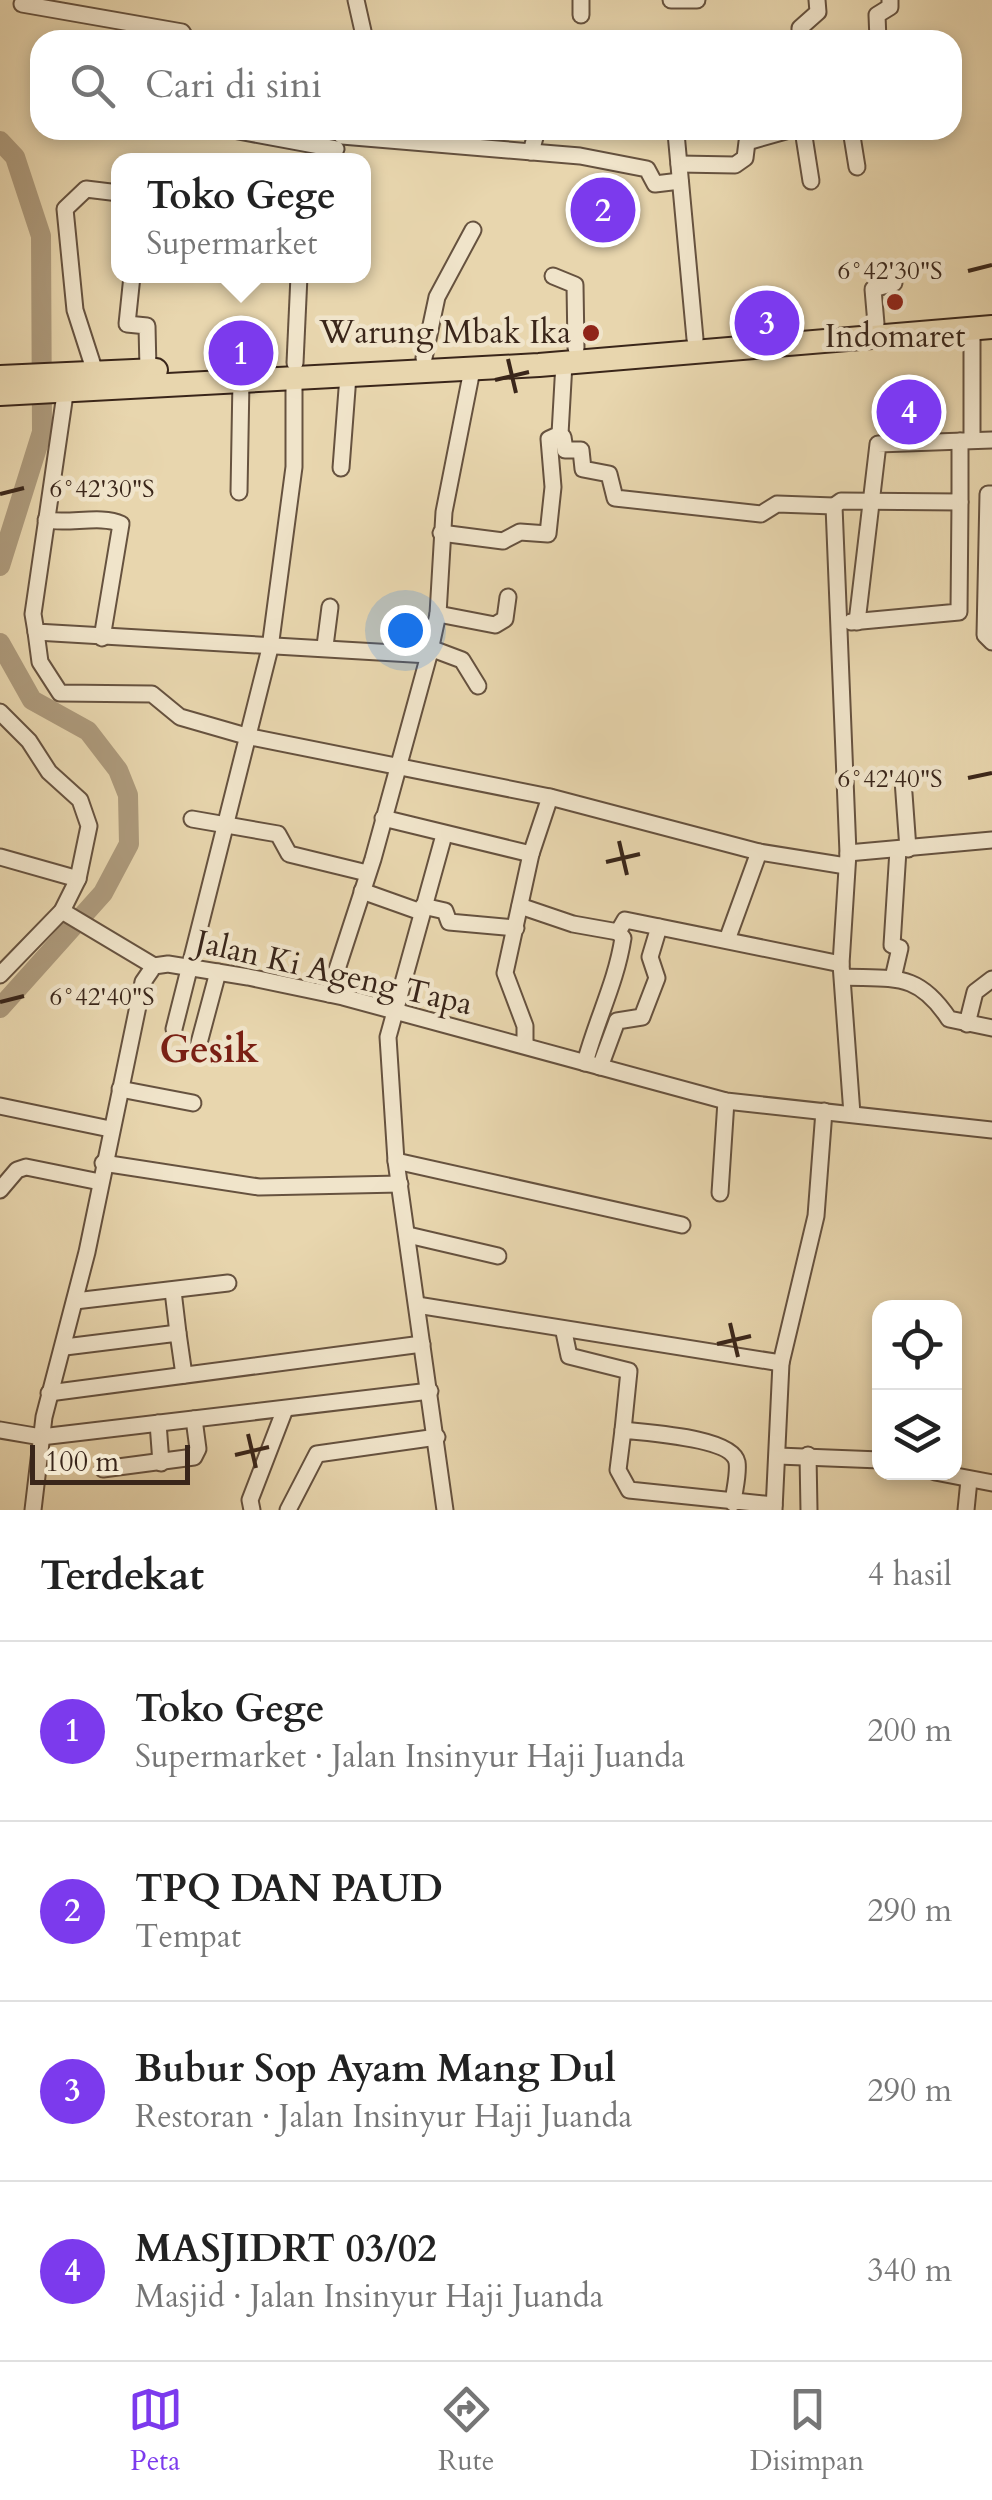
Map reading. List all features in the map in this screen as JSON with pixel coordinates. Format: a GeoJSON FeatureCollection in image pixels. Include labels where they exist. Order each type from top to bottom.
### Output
{"type":"FeatureCollection","features":[{"type":"Feature","properties":{"kind":"highway"},"geometry":{"type":"LineString","coordinates":[[841,335],[876,324],[992,312]]}},
{"type":"Feature","properties":{"kind":"highway"},"geometry":{"type":"LineString","coordinates":[[9,385],[68,391],[241,380],[424,358],[570,356],[982,328]]}},
{"type":"Feature","properties":{"kind":"highway"},"geometry":{"type":"LineString","coordinates":[[68,391],[95,372],[294,371],[348,376],[472,370],[695,339],[802,339]]}},
{"type":"Feature","properties":{"kind":"street"},"geometry":{"type":"LineString","coordinates":[[356,0],[363,30]]}},
{"type":"Feature","properties":{"kind":"street"},"geometry":{"type":"LineString","coordinates":[[671,0],[697,0]]}},
{"type":"Feature","properties":{"kind":"street"},"geometry":{"type":"LineString","coordinates":[[800,30],[818,12],[817,0]]}},
{"type":"Feature","properties":{"kind":"street"},"geometry":{"type":"LineString","coordinates":[[878,30],[877,14],[890,7],[890,0]]}},
{"type":"Feature","properties":{"kind":"street"},"geometry":{"type":"LineString","coordinates":[[22,4],[92,8],[163,30]]}},
{"type":"Feature","properties":{"kind":"street"},"geometry":{"type":"LineString","coordinates":[[308,140],[532,152],[647,169],[655,184],[680,173],[735,165],[745,158],[747,142],[754,140]]}},
{"type":"Feature","properties":{"kind":"street"},"geometry":{"type":"LineString","coordinates":[[532,152],[535,140]]}},
{"type":"Feature","properties":{"kind":"street"},"geometry":{"type":"LineString","coordinates":[[677,140],[695,339]]}},
{"type":"Feature","properties":{"kind":"street"},"geometry":{"type":"LineString","coordinates":[[805,140],[811,182]]}},
{"type":"Feature","properties":{"kind":"street"},"geometry":{"type":"LineString","coordinates":[[853,140],[858,166]]}},
{"type":"Feature","properties":{"kind":"street"},"geometry":{"type":"LineString","coordinates":[[95,372],[75,310],[64,208],[86,189],[111,192]]}},
{"type":"Feature","properties":{"kind":"street"},"geometry":{"type":"LineString","coordinates":[[424,358],[437,297],[473,230]]}},
{"type":"Feature","properties":{"kind":"street"},"geometry":{"type":"LineString","coordinates":[[553,276],[576,285],[559,437]]}},
{"type":"Feature","properties":{"kind":"street"},"geometry":{"type":"LineString","coordinates":[[131,283],[127,324],[147,326],[148,370]]}},
{"type":"Feature","properties":{"kind":"street"},"geometry":{"type":"LineString","coordinates":[[174,1029],[270,648],[294,468],[300,283]]}},
{"type":"Feature","properties":{"kind":"street"},"geometry":{"type":"LineString","coordinates":[[876,324],[873,290],[894,284]]}},
{"type":"Feature","properties":{"kind":"street"},"geometry":{"type":"LineString","coordinates":[[837,624],[954,613],[960,498],[982,328]]}},
{"type":"Feature","properties":{"kind":"street"},"geometry":{"type":"LineString","coordinates":[[329,994],[368,873],[430,651],[438,614],[442,533],[472,370]]}},
{"type":"Feature","properties":{"kind":"street"},"geometry":{"type":"LineString","coordinates":[[341,468],[348,376]]}},
{"type":"Feature","properties":{"kind":"street"},"geometry":{"type":"LineString","coordinates":[[239,492],[241,380]]}},
{"type":"Feature","properties":{"kind":"street"},"geometry":{"type":"LineString","coordinates":[[68,391],[33,614],[39,660],[60,692],[152,694],[180,717],[246,736],[550,797],[759,852],[847,859],[992,840]]}},
{"type":"Feature","properties":{"kind":"street"},"geometry":{"type":"LineString","coordinates":[[442,533],[503,541],[520,532],[548,534],[552,487],[549,439],[559,437],[564,437],[565,450],[582,451],[582,468],[609,474],[613,498],[764,514],[777,504],[834,506],[841,501],[990,494],[985,635],[992,642]]}},
{"type":"Feature","properties":{"kind":"street"},"geometry":{"type":"LineString","coordinates":[[858,622],[878,444],[992,440]]}},
{"type":"Feature","properties":{"kind":"street"},"geometry":{"type":"LineString","coordinates":[[834,506],[847,859],[842,970],[852,1114]]}},
{"type":"Feature","properties":{"kind":"street"},"geometry":{"type":"LineString","coordinates":[[46,520],[76,524],[103,519],[121,524],[102,638]]}},
{"type":"Feature","properties":{"kind":"street"},"geometry":{"type":"LineString","coordinates":[[438,614],[496,625],[505,619],[508,597]]}},
{"type":"Feature","properties":{"kind":"street"},"geometry":{"type":"LineString","coordinates":[[325,646],[330,607]]}},
{"type":"Feature","properties":{"kind":"street"},"geometry":{"type":"LineString","coordinates":[[36,632],[270,648],[325,646],[430,651],[462,660],[478,686]]}},
{"type":"Feature","properties":{"kind":"street"},"geometry":{"type":"LineString","coordinates":[[0,975],[65,912],[78,879],[89,826],[82,805],[2,718]]}},
{"type":"Feature","properties":{"kind":"street"},"geometry":{"type":"LineString","coordinates":[[893,978],[900,948],[892,945],[903,849],[903,780]]}},
{"type":"Feature","properties":{"kind":"street"},"geometry":{"type":"LineString","coordinates":[[525,1046],[525,1026],[506,984],[531,854],[550,797]]}},
{"type":"Feature","properties":{"kind":"street"},"geometry":{"type":"LineString","coordinates":[[383,818],[531,854]]}},
{"type":"Feature","properties":{"kind":"street"},"geometry":{"type":"LineString","coordinates":[[192,819],[282,836],[288,854],[368,873]]}},
{"type":"Feature","properties":{"kind":"street"},"geometry":{"type":"LineString","coordinates":[[444,835],[388,1037],[396,1161],[445,1510]]}},
{"type":"Feature","properties":{"kind":"street"},"geometry":{"type":"LineString","coordinates":[[727,940],[759,852]]}},
{"type":"Feature","properties":{"kind":"street"},"geometry":{"type":"LineString","coordinates":[[0,856],[78,879]]}},
{"type":"Feature","properties":{"kind":"street"},"geometry":{"type":"LineString","coordinates":[[362,891],[445,912],[449,922],[516,928]]}},
{"type":"Feature","properties":{"kind":"street"},"geometry":{"type":"LineString","coordinates":[[520,906],[573,924],[618,932],[624,938],[617,978],[598,1012],[592,1065]]}},
{"type":"Feature","properties":{"kind":"street"},"geometry":{"type":"LineString","coordinates":[[65,912],[154,966]]}},
{"type":"Feature","properties":{"kind":"street"},"geometry":{"type":"LineString","coordinates":[[618,932],[624,920],[893,978],[926,989],[949,1019],[992,1028]]}},
{"type":"Feature","properties":{"kind":"street"},"geometry":{"type":"LineString","coordinates":[[598,1012],[620,1019],[640,1019],[656,978],[650,957],[659,927]]}},
{"type":"Feature","properties":{"kind":"street","name":"Jalan Ki Ageng Tapa"},"geometry":{"type":"LineString","coordinates":[[34,1510],[40,1436],[49,1393],[65,1347],[143,982],[154,966],[218,972],[329,994],[726,1101],[992,1130]]}},
{"type":"Feature","properties":{"kind":"street"},"geometry":{"type":"LineString","coordinates":[[199,1044],[218,972]]}},
{"type":"Feature","properties":{"kind":"street"},"geometry":{"type":"LineString","coordinates":[[967,1024],[975,992],[992,979]]}},
{"type":"Feature","properties":{"kind":"street"},"geometry":{"type":"LineString","coordinates":[[592,1065],[620,1019]]}},
{"type":"Feature","properties":{"kind":"street"},"geometry":{"type":"LineString","coordinates":[[120,1089],[193,1103]]}},
{"type":"Feature","properties":{"kind":"street"},"geometry":{"type":"LineString","coordinates":[[720,1193],[726,1101]]}},
{"type":"Feature","properties":{"kind":"street"},"geometry":{"type":"LineString","coordinates":[[0,1106],[110,1129]]}},
{"type":"Feature","properties":{"kind":"street"},"geometry":{"type":"LineString","coordinates":[[564,1332],[569,1356],[629,1371],[618,1470],[629,1490],[774,1507],[781,1362],[816,1216],[824,1111]]}},
{"type":"Feature","properties":{"kind":"street"},"geometry":{"type":"LineString","coordinates":[[396,1161],[682,1225]]}},
{"type":"Feature","properties":{"kind":"street"},"geometry":{"type":"LineString","coordinates":[[103,1164],[259,1187],[400,1184]]}},
{"type":"Feature","properties":{"kind":"street"},"geometry":{"type":"LineString","coordinates":[[0,1190],[17,1170],[26,1167],[100,1182]]}},
{"type":"Feature","properties":{"kind":"street"},"geometry":{"type":"LineString","coordinates":[[408,1234],[498,1256]]}},
{"type":"Feature","properties":{"kind":"street"},"geometry":{"type":"LineString","coordinates":[[75,1301],[228,1283]]}},
{"type":"Feature","properties":{"kind":"street"},"geometry":{"type":"LineString","coordinates":[[172,1291],[184,1374]]}},
{"type":"Feature","properties":{"kind":"street"},"geometry":{"type":"LineString","coordinates":[[417,1305],[564,1332],[781,1362]]}},
{"type":"Feature","properties":{"kind":"street"},"geometry":{"type":"LineString","coordinates":[[65,1347],[178,1333]]}},
{"type":"Feature","properties":{"kind":"street"},"geometry":{"type":"LineString","coordinates":[[49,1393],[422,1344]]}},
{"type":"Feature","properties":{"kind":"street"},"geometry":{"type":"LineString","coordinates":[[0,1430],[40,1436],[430,1390]]}},
{"type":"Feature","properties":{"kind":"street"},"geometry":{"type":"LineString","coordinates":[[252,1510],[250,1500],[285,1410]]}},
{"type":"Feature","properties":{"kind":"street"},"geometry":{"type":"LineString","coordinates":[[103,1468],[184,1461],[197,1454],[194,1419]]}},
{"type":"Feature","properties":{"kind":"street"},"geometry":{"type":"LineString","coordinates":[[158,1424],[161,1463]]}},
{"type":"Feature","properties":{"kind":"street"},"geometry":{"type":"LineString","coordinates":[[623,1430],[712,1443],[731,1451],[737,1462],[736,1505]]}},
{"type":"Feature","properties":{"kind":"street"},"geometry":{"type":"LineString","coordinates":[[288,1510],[317,1454],[437,1437]]}},
{"type":"Feature","properties":{"kind":"street"},"geometry":{"type":"LineString","coordinates":[[808,1455],[809,1510]]}},
{"type":"Feature","properties":{"kind":"street"},"geometry":{"type":"LineString","coordinates":[[778,1456],[872,1459]]}},
{"type":"Feature","properties":{"kind":"street"},"geometry":{"type":"LineString","coordinates":[[962,1478],[992,1484]]}},
{"type":"Feature","properties":{"kind":"street"},"geometry":{"type":"LineString","coordinates":[[966,1510],[970,1480]]}},
{"type":"Feature","properties":{"kind":"waterway"},"geometry":{"type":"LineString","coordinates":[[0,141],[15,157],[41,236],[42,432],[0,566]]}},
{"type":"Feature","properties":{"kind":"waterway"},"geometry":{"type":"LineString","coordinates":[[0,643],[32,700],[88,731],[118,770],[128,795],[129,844],[103,893],[0,1008]]}},
{"type":"Feature","properties":{"kind":"place","name":"TPQ DAN PAUD"},"geometry":{"type":"Point","coordinates":[603,210]}},
{"type":"Feature","properties":{"kind":"place","name":"Indomaret"},"geometry":{"type":"Point","coordinates":[895,302]}},
{"type":"Feature","properties":{"kind":"place","name":"Bubur Sop Ayam Mang Dul"},"geometry":{"type":"Point","coordinates":[767,323]}},
{"type":"Feature","properties":{"kind":"place","name":"Warung Mbak Ika"},"geometry":{"type":"Point","coordinates":[591,333]}},
{"type":"Feature","properties":{"kind":"place","name":"Toko Gege"},"geometry":{"type":"Point","coordinates":[241,353]}},
{"type":"Feature","properties":{"kind":"place","name":"MASJIDRT 03/02"},"geometry":{"type":"Point","coordinates":[909,412]}},
{"type":"Feature","properties":{"kind":"district","name":"Gesik"},"geometry":{"type":"Point","coordinates":[209,1050]}}]}
